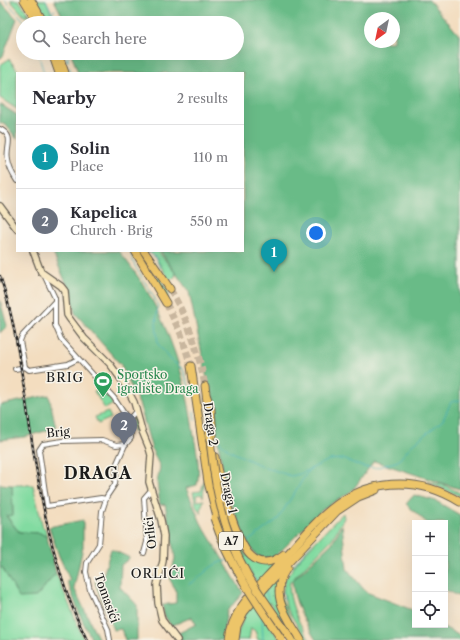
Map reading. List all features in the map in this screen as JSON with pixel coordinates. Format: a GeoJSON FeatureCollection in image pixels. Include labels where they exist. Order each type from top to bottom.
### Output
{"type":"FeatureCollection","features":[{"type":"Feature","properties":{"kind":"highway"},"geometry":{"type":"LineString","coordinates":[[24,0],[34,16]]}},
{"type":"Feature","properties":{"kind":"highway"},"geometry":{"type":"LineString","coordinates":[[31,0],[40,16]]}},
{"type":"Feature","properties":{"kind":"highway"},"geometry":{"type":"LineString","coordinates":[[54,60],[59,72]]}},
{"type":"Feature","properties":{"kind":"highway"},"geometry":{"type":"LineString","coordinates":[[60,60],[65,72]]}},
{"type":"Feature","properties":{"kind":"highway"},"geometry":{"type":"LineString","coordinates":[[136,252],[166,303]]}},
{"type":"Feature","properties":{"kind":"highway"},"geometry":{"type":"LineString","coordinates":[[145,252],[170,289]]}},
{"type":"Feature","properties":{"kind":"highway","name":"Draga 2"},"geometry":{"type":"LineString","coordinates":[[191,366],[209,483],[208,495],[215,517]]}},
{"type":"Feature","properties":{"kind":"highway","name":"A7"},"geometry":{"type":"LineString","coordinates":[[205,386],[211,427]]}},
{"type":"Feature","properties":{"kind":"highway"},"geometry":{"type":"LineString","coordinates":[[211,427],[216,464],[225,495],[242,543],[249,554],[258,561],[267,562],[279,558],[322,513],[335,509]]}},
{"type":"Feature","properties":{"kind":"highway","name":"Draga 1"},"geometry":{"type":"LineString","coordinates":[[211,427],[215,486],[228,533],[248,574],[292,640]]}},
{"type":"Feature","properties":{"kind":"highway"},"geometry":{"type":"LineString","coordinates":[[229,640],[233,623],[268,580],[335,509],[356,495],[396,484],[415,485],[442,492],[460,502]]}},
{"type":"Feature","properties":{"kind":"highway"},"geometry":{"type":"LineString","coordinates":[[301,640],[281,608],[278,596],[280,582],[288,567],[333,518],[335,509]]}},
{"type":"Feature","properties":{"kind":"highway"},"geometry":{"type":"LineString","coordinates":[[215,517],[223,543],[236,571],[282,640]]}},
{"type":"Feature","properties":{"kind":"highway","name":"Draga 1"},"geometry":{"type":"LineString","coordinates":[[215,517],[240,571],[285,640]]}},
{"type":"Feature","properties":{"kind":"highway"},"geometry":{"type":"LineString","coordinates":[[235,640],[240,619],[248,603]]}},
{"type":"Feature","properties":{"kind":"street"},"geometry":{"type":"LineString","coordinates":[[0,129],[10,138],[7,160],[16,180]]}},
{"type":"Feature","properties":{"kind":"street"},"geometry":{"type":"LineString","coordinates":[[0,206],[16,228]]}},
{"type":"Feature","properties":{"kind":"street"},"geometry":{"type":"LineString","coordinates":[[33,252],[38,266],[51,289],[55,301],[56,331],[78,359],[114,398],[129,421],[131,436],[116,465],[115,484],[106,499]]}},
{"type":"Feature","properties":{"kind":"street"},"geometry":{"type":"LineString","coordinates":[[43,274],[63,289],[66,298],[67,315],[84,338],[116,372],[126,385],[137,410],[131,415],[129,421]]}},
{"type":"Feature","properties":{"kind":"street"},"geometry":{"type":"LineString","coordinates":[[25,368],[20,341],[22,336],[55,301]]}},
{"type":"Feature","properties":{"kind":"street"},"geometry":{"type":"LineString","coordinates":[[15,369],[25,368],[29,370],[68,364],[78,359]]}},
{"type":"Feature","properties":{"kind":"street","name":"Orlići"},"geometry":{"type":"LineString","coordinates":[[137,410],[150,451],[149,477],[151,490],[161,520],[164,536],[163,558],[157,585],[158,603],[162,620],[176,640]]}},
{"type":"Feature","properties":{"kind":"street","name":"Brig"},"geometry":{"type":"LineString","coordinates":[[106,499],[101,498],[47,506],[39,450],[43,444],[59,441],[102,440],[116,445],[126,444]]}},
{"type":"Feature","properties":{"kind":"street","name":"Orlići"},"geometry":{"type":"LineString","coordinates":[[144,553],[147,542],[144,500],[146,494],[151,490]]}},
{"type":"Feature","properties":{"kind":"street","name":"Tomasići"},"geometry":{"type":"LineString","coordinates":[[106,499],[101,515],[102,527],[99,544],[87,563],[88,583],[108,629],[110,640]]}},
{"type":"Feature","properties":{"kind":"green space"},"geometry":{"type":"Polygon","coordinates":[[[10,0],[19,0],[30,16],[28,16],[26,12],[27,16],[24,16],[10,0]]]}},
{"type":"Feature","properties":{"kind":"green space"},"geometry":{"type":"Polygon","coordinates":[[[35,0],[46,0],[53,16],[45,16],[35,0]]]}},
{"type":"Feature","properties":{"kind":"green space"},"geometry":{"type":"Polygon","coordinates":[[[54,0],[429,0],[460,36],[460,489],[374,461],[352,491],[323,509],[275,557],[265,559],[256,555],[248,545],[225,484],[210,393],[189,292],[161,252],[244,252],[244,72],[78,72],[73,60],[244,60],[244,16],[62,16],[54,0]]]}},
{"type":"Feature","properties":{"kind":"green space"},"geometry":{"type":"Polygon","coordinates":[[[0,1],[16,18],[16,22],[3,56],[0,59],[0,1]]]}},
{"type":"Feature","properties":{"kind":"green space"},"geometry":{"type":"Polygon","coordinates":[[[9,59],[19,72],[16,72],[16,108],[0,98],[0,65],[9,59]]]}},
{"type":"Feature","properties":{"kind":"green space"},"geometry":{"type":"Polygon","coordinates":[[[0,104],[16,114],[16,138],[6,125],[0,123],[0,104]]]}},
{"type":"Feature","properties":{"kind":"green space"},"geometry":{"type":"Polygon","coordinates":[[[52,252],[120,252],[144,286],[164,324],[182,376],[198,458],[197,485],[186,488],[201,523],[243,593],[227,611],[222,640],[181,640],[177,634],[196,624],[192,617],[171,626],[164,615],[162,605],[176,603],[176,590],[170,580],[175,558],[165,504],[160,505],[157,482],[160,467],[152,450],[140,406],[121,365],[75,313],[71,294],[52,252]]]}},
{"type":"Feature","properties":{"kind":"green space"},"geometry":{"type":"Polygon","coordinates":[[[150,252],[159,252],[176,274],[174,278],[169,280],[156,258],[150,252]]]}},
{"type":"Feature","properties":{"kind":"green space"},"geometry":{"type":"Polygon","coordinates":[[[159,277],[169,293],[167,300],[156,280],[159,277]]]}},
{"type":"Feature","properties":{"kind":"green space"},"geometry":{"type":"Polygon","coordinates":[[[0,300],[7,326],[0,333],[0,300]]]}},
{"type":"Feature","properties":{"kind":"green space","name":"Sportsko igralište Draga"},"geometry":{"type":"Polygon","coordinates":[[[102,386],[113,404],[105,409],[94,391],[102,386]]]}},
{"type":"Feature","properties":{"kind":"green space"},"geometry":{"type":"Polygon","coordinates":[[[49,395],[56,428],[24,437],[0,440],[0,405],[49,395]]]}},
{"type":"Feature","properties":{"kind":"green space"},"geometry":{"type":"Polygon","coordinates":[[[108,412],[111,418],[98,424],[95,417],[108,412]]]}},
{"type":"Feature","properties":{"kind":"green space"},"geometry":{"type":"Polygon","coordinates":[[[135,414],[140,431],[133,431],[133,418],[135,414]]]}},
{"type":"Feature","properties":{"kind":"green space"},"geometry":{"type":"Polygon","coordinates":[[[205,478],[203,497],[201,494],[196,495],[197,501],[204,500],[200,510],[201,514],[196,506],[193,492],[201,491],[205,478]]]}},
{"type":"Feature","properties":{"kind":"green space"},"geometry":{"type":"Polygon","coordinates":[[[427,482],[442,484],[460,493],[460,496],[427,482]]]}},
{"type":"Feature","properties":{"kind":"green space"},"geometry":{"type":"Polygon","coordinates":[[[0,484],[12,485],[13,515],[6,516],[19,532],[40,533],[47,537],[56,573],[36,597],[19,598],[2,567],[0,569],[0,484]]]}},
{"type":"Feature","properties":{"kind":"green space"},"geometry":{"type":"Polygon","coordinates":[[[12,485],[33,485],[43,528],[45,528],[47,537],[40,533],[19,532],[6,515],[13,515],[12,485]]]}},
{"type":"Feature","properties":{"kind":"green space"},"geometry":{"type":"Polygon","coordinates":[[[414,495],[436,501],[460,515],[460,597],[448,591],[448,520],[424,520],[406,504],[414,495]]]}},
{"type":"Feature","properties":{"kind":"green space"},"geometry":{"type":"Polygon","coordinates":[[[343,513],[344,518],[332,539],[290,582],[290,596],[292,604],[302,628],[310,640],[306,640],[286,607],[283,589],[285,579],[301,557],[343,513]]]}},
{"type":"Feature","properties":{"kind":"green space"},"geometry":{"type":"Polygon","coordinates":[[[83,520],[83,547],[74,588],[99,640],[92,640],[81,618],[67,581],[70,580],[59,556],[49,527],[83,520]]]}},
{"type":"Feature","properties":{"kind":"green space"},"geometry":{"type":"Polygon","coordinates":[[[342,525],[347,569],[366,592],[412,610],[412,628],[445,628],[460,636],[460,640],[316,640],[300,612],[292,581],[332,543],[342,525]]]}},
{"type":"Feature","properties":{"kind":"green space"},"geometry":{"type":"Polygon","coordinates":[[[239,541],[246,555],[277,561],[279,575],[277,589],[299,640],[296,640],[269,602],[264,617],[280,640],[258,640],[255,631],[251,628],[249,640],[237,640],[238,632],[257,584],[237,548],[239,541]]]}},
{"type":"Feature","properties":{"kind":"green space"},"geometry":{"type":"Polygon","coordinates":[[[111,549],[130,558],[121,565],[120,587],[137,605],[137,640],[125,640],[121,629],[113,630],[95,582],[102,579],[111,549]]]}},
{"type":"Feature","properties":{"kind":"green space"},"geometry":{"type":"Polygon","coordinates":[[[2,567],[36,597],[56,573],[84,640],[0,640],[0,569],[2,567]]]}},
{"type":"Feature","properties":{"kind":"sand"},"geometry":{"type":"Polygon","coordinates":[[[200,396],[204,396],[206,418],[204,420],[200,396]]]}},
{"type":"Feature","properties":{"kind":"waterway"},"geometry":{"type":"LineString","coordinates":[[5,0],[20,16]]}},
{"type":"Feature","properties":{"kind":"waterway"},"geometry":{"type":"LineString","coordinates":[[46,0],[54,16]]}},
{"type":"Feature","properties":{"kind":"waterway"},"geometry":{"type":"LineString","coordinates":[[40,60],[44,72]]}},
{"type":"Feature","properties":{"kind":"waterway"},"geometry":{"type":"LineString","coordinates":[[69,66],[71,72]]}},
{"type":"Feature","properties":{"kind":"waterway"},"geometry":{"type":"LineString","coordinates":[[149,252],[156,258],[160,268]]}},
{"type":"Feature","properties":{"kind":"waterway"},"geometry":{"type":"LineString","coordinates":[[131,254],[135,266],[158,306],[156,323],[158,344],[171,360],[183,369],[192,395]]}},
{"type":"Feature","properties":{"kind":"waterway"},"geometry":{"type":"LineString","coordinates":[[214,437],[230,451],[262,466],[291,476],[300,474],[329,460],[343,459],[363,467],[375,468],[398,461],[412,445],[443,420],[451,402],[460,400]]}},
{"type":"Feature","properties":{"kind":"waterway"},"geometry":{"type":"LineString","coordinates":[[194,412],[195,420]]}},
{"type":"Feature","properties":{"kind":"waterway"},"geometry":{"type":"LineString","coordinates":[[246,543],[278,519],[308,471]]}},
{"type":"Feature","properties":{"kind":"waterway"},"geometry":{"type":"LineString","coordinates":[[290,569],[312,543]]}},
{"type":"Feature","properties":{"kind":"waterway"},"geometry":{"type":"LineString","coordinates":[[241,549],[242,556]]}},
{"type":"Feature","properties":{"kind":"waterway"},"geometry":{"type":"LineString","coordinates":[[189,584],[216,564],[228,560]]}},
{"type":"Feature","properties":{"kind":"waterway"},"geometry":{"type":"LineString","coordinates":[[253,577],[258,582]]}},
{"type":"Feature","properties":{"kind":"waterway"},"geometry":{"type":"LineString","coordinates":[[283,591],[284,599]]}},
{"type":"Feature","properties":{"kind":"waterway"},"geometry":{"type":"LineString","coordinates":[[266,592],[268,600]]}},
{"type":"Feature","properties":{"kind":"waterway"},"geometry":{"type":"LineString","coordinates":[[262,617],[263,640]]}},
{"type":"Feature","properties":{"kind":"tunnel"},"geometry":{"type":"LineString","coordinates":[[170,289],[192,336],[200,360],[205,386]]}},
{"type":"Feature","properties":{"kind":"tunnel"},"geometry":{"type":"LineString","coordinates":[[166,303],[181,334],[191,366]]}},
{"type":"Feature","properties":{"kind":"railway"},"geometry":{"type":"LineString","coordinates":[[0,276],[10,310],[17,345],[37,473],[48,530],[65,586],[87,640]]}},
{"type":"Feature","properties":{"kind":"place","name":"Solin"},"geometry":{"type":"Point","coordinates":[274,272]}},
{"type":"Feature","properties":{"kind":"place","name":"Sportsko igralište Draga"},"geometry":{"type":"Point","coordinates":[103,398]}},
{"type":"Feature","properties":{"kind":"place","name":"Kapelica"},"geometry":{"type":"Point","coordinates":[124,445]}},
{"type":"Feature","properties":{"kind":"district","name":"BRIG"},"geometry":{"type":"Point","coordinates":[65,377]}},
{"type":"Feature","properties":{"kind":"district","name":"DRAGA"},"geometry":{"type":"Point","coordinates":[98,473]}},
{"type":"Feature","properties":{"kind":"district","name":"ORLIĆI"},"geometry":{"type":"Point","coordinates":[158,573]}}]}
